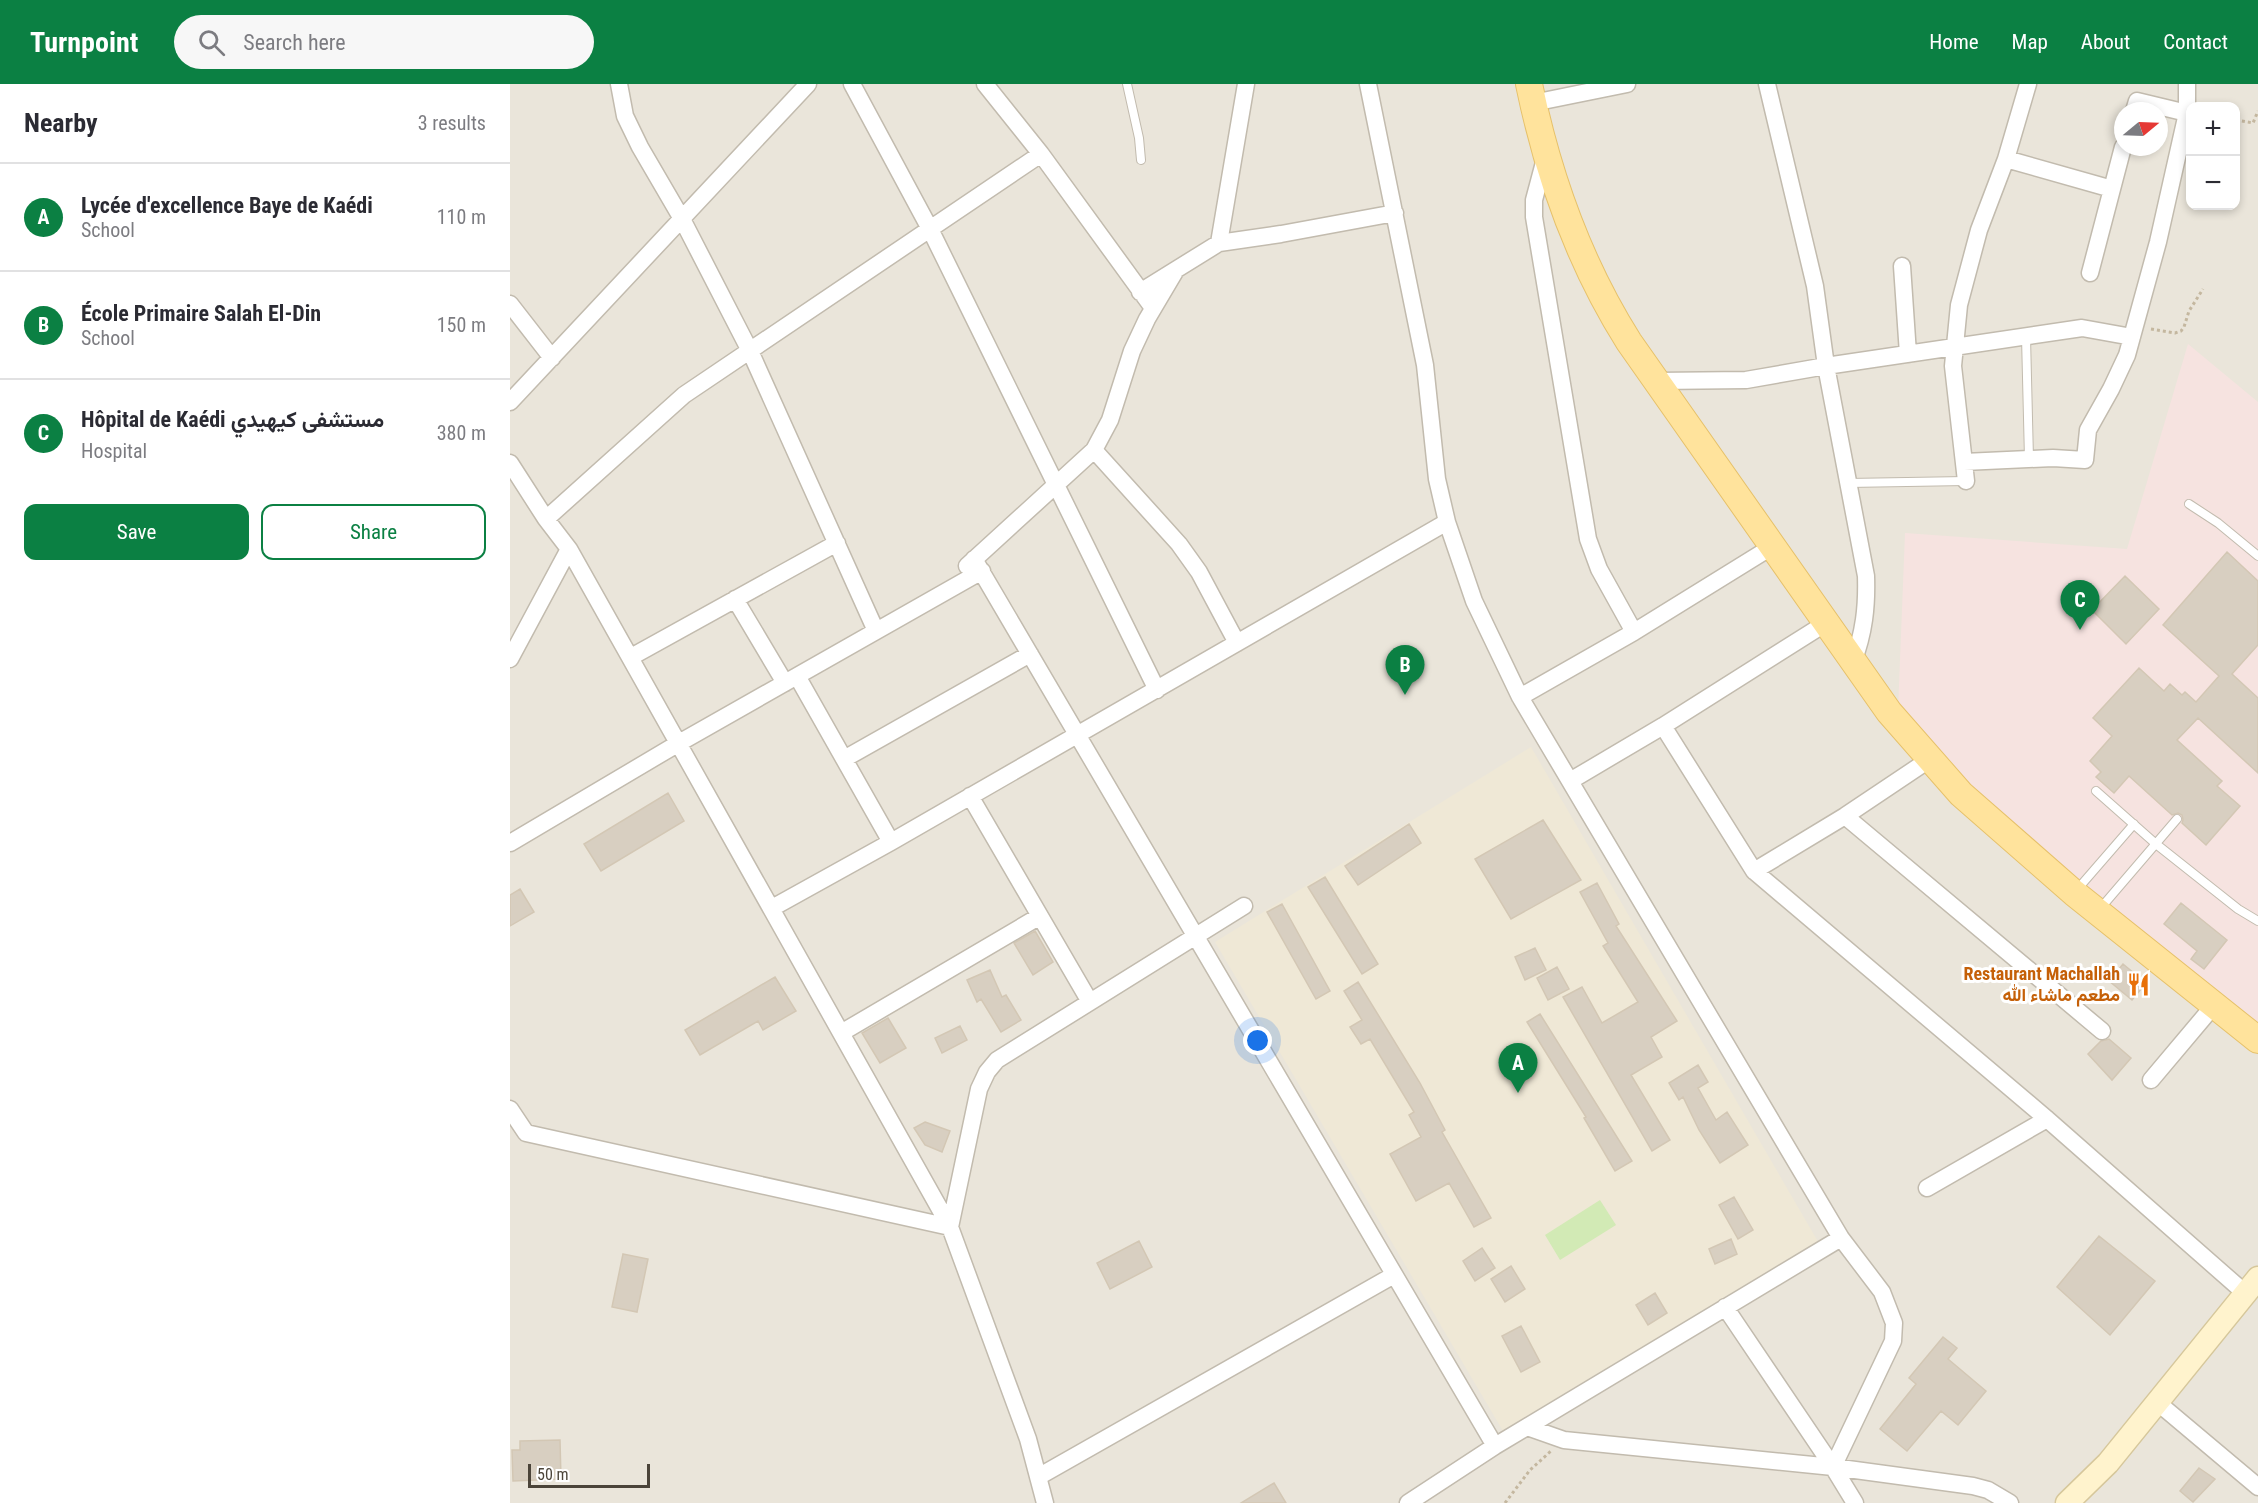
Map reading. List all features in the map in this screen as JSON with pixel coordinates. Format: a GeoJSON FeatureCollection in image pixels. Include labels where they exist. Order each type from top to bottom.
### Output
{"type":"FeatureCollection","features":[{"type":"Feature","properties":{"kind":"main road"},"geometry":{"type":"LineString","coordinates":[[1531,93],[1565,215],[1576,244],[1608,308],[1889,712],[1961,794],[2074,893],[2258,1040]]}},
{"type":"Feature","properties":{"kind":"street"},"geometry":{"type":"LineString","coordinates":[[619,84],[625,116],[639,147],[682,219],[750,351],[876,631]]}},
{"type":"Feature","properties":{"kind":"street"},"geometry":{"type":"LineString","coordinates":[[510,402],[808,84]]}},
{"type":"Feature","properties":{"kind":"street"},"geometry":{"type":"LineString","coordinates":[[852,84],[930,229],[1157,690]]}},
{"type":"Feature","properties":{"kind":"street"},"geometry":{"type":"LineString","coordinates":[[985,84],[1041,154],[1153,308]]}},
{"type":"Feature","properties":{"kind":"street"},"geometry":{"type":"LineString","coordinates":[[1219,243],[1246,84]]}},
{"type":"Feature","properties":{"kind":"street"},"geometry":{"type":"LineString","coordinates":[[1368,84],[1425,364],[1437,479],[1447,522],[1474,601],[1520,697],[1569,782],[1841,1239],[1882,1292],[1894,1323],[1893,1341],[1833,1467]]}},
{"type":"Feature","properties":{"kind":"street"},"geometry":{"type":"LineString","coordinates":[[1531,93],[1627,84]]}},
{"type":"Feature","properties":{"kind":"street"},"geometry":{"type":"LineString","coordinates":[[1767,84],[1815,286],[1826,366],[1866,576],[1865,627],[1853,662]]}},
{"type":"Feature","properties":{"kind":"street"},"geometry":{"type":"LineString","coordinates":[[1966,482],[1953,366],[1959,305],[1979,230],[2006,159],[2028,84]]}},
{"type":"Feature","properties":{"kind":"street"},"geometry":{"type":"LineString","coordinates":[[2187,84],[2187,102]]}},
{"type":"Feature","properties":{"kind":"street"},"geometry":{"type":"LineString","coordinates":[[2168,108],[2186,113]]}},
{"type":"Feature","properties":{"kind":"street"},"geometry":{"type":"LineString","coordinates":[[1964,462],[2029,459],[2085,460],[2088,430],[2127,355],[2158,242],[2186,117]]}},
{"type":"Feature","properties":{"kind":"street"},"geometry":{"type":"LineString","coordinates":[[1546,152],[1534,200],[1534,217],[1588,539],[1599,569],[1634,632]]}},
{"type":"Feature","properties":{"kind":"street"},"geometry":{"type":"LineString","coordinates":[[546,519],[684,395],[1041,154]]}},
{"type":"Feature","properties":{"kind":"street"},"geometry":{"type":"LineString","coordinates":[[2090,273],[2121,156]]}},
{"type":"Feature","properties":{"kind":"street"},"geometry":{"type":"LineString","coordinates":[[2006,159],[2112,189]]}},
{"type":"Feature","properties":{"kind":"street"},"geometry":{"type":"LineString","coordinates":[[1140,292],[1219,243],[1395,213]]}},
{"type":"Feature","properties":{"kind":"street"},"geometry":{"type":"LineString","coordinates":[[1902,266],[1908,354]]}},
{"type":"Feature","properties":{"kind":"street"},"geometry":{"type":"LineString","coordinates":[[510,843],[679,743],[940,595],[978,565],[1055,484],[1094,450],[1110,420],[1132,351],[1153,308],[1176,270]]}},
{"type":"Feature","properties":{"kind":"street"},"geometry":{"type":"LineString","coordinates":[[510,304],[552,358]]}},
{"type":"Feature","properties":{"kind":"street"},"geometry":{"type":"LineString","coordinates":[[1657,381],[1746,380],[2082,328],[2133,331]]}},
{"type":"Feature","properties":{"kind":"street"},"geometry":{"type":"LineString","coordinates":[[1094,450],[1191,560],[1237,643]]}},
{"type":"Feature","properties":{"kind":"street"},"geometry":{"type":"LineString","coordinates":[[510,463],[546,519],[569,549],[950,1227],[1017,1409],[1045,1503]]}},
{"type":"Feature","properties":{"kind":"street"},"geometry":{"type":"LineString","coordinates":[[772,908],[1157,690],[1447,522]]}},
{"type":"Feature","properties":{"kind":"street"},"geometry":{"type":"LineString","coordinates":[[631,657],[837,543]]}},
{"type":"Feature","properties":{"kind":"street"},"geometry":{"type":"LineString","coordinates":[[1520,697],[1634,632],[1773,546]]}},
{"type":"Feature","properties":{"kind":"street"},"geometry":{"type":"LineString","coordinates":[[510,659],[569,549]]}},
{"type":"Feature","properties":{"kind":"street"},"geometry":{"type":"LineString","coordinates":[[978,565],[1496,1446]]}},
{"type":"Feature","properties":{"kind":"street"},"geometry":{"type":"LineString","coordinates":[[735,599],[844,759],[891,842]]}},
{"type":"Feature","properties":{"kind":"street"},"geometry":{"type":"LineString","coordinates":[[1569,782],[1663,726],[1826,623]]}},
{"type":"Feature","properties":{"kind":"street"},"geometry":{"type":"LineString","coordinates":[[844,759],[1030,654]]}},
{"type":"Feature","properties":{"kind":"street"},"geometry":{"type":"LineString","coordinates":[[1663,726],[1754,871],[2047,1119],[2252,1285],[2108,1463],[2067,1503]]}},
{"type":"Feature","properties":{"kind":"street"},"geometry":{"type":"LineString","coordinates":[[1754,871],[1845,816],[1930,759]]}},
{"type":"Feature","properties":{"kind":"street"},"geometry":{"type":"LineString","coordinates":[[970,796],[1090,1002]]}},
{"type":"Feature","properties":{"kind":"street"},"geometry":{"type":"LineString","coordinates":[[1845,816],[2102,1031]]}},
{"type":"Feature","properties":{"kind":"street"},"geometry":{"type":"LineString","coordinates":[[950,1227],[979,1089],[996,1060],[1244,906]]}},
{"type":"Feature","properties":{"kind":"street"},"geometry":{"type":"LineString","coordinates":[[841,1033],[1040,916]]}},
{"type":"Feature","properties":{"kind":"street"},"geometry":{"type":"LineString","coordinates":[[2151,1080],[2215,1004]]}},
{"type":"Feature","properties":{"kind":"street"},"geometry":{"type":"LineString","coordinates":[[510,1109],[526,1133],[950,1227]]}},
{"type":"Feature","properties":{"kind":"street"},"geometry":{"type":"LineString","coordinates":[[1927,1188],[2047,1119]]}},
{"type":"Feature","properties":{"kind":"street"},"geometry":{"type":"LineString","coordinates":[[1408,1503],[1527,1427],[1841,1239]]}},
{"type":"Feature","properties":{"kind":"street"},"geometry":{"type":"LineString","coordinates":[[1038,1477],[1394,1275]]}},
{"type":"Feature","properties":{"kind":"street"},"geometry":{"type":"LineString","coordinates":[[1725,1307],[1855,1503]]}},
{"type":"Feature","properties":{"kind":"street"},"geometry":{"type":"LineString","coordinates":[[2157,1402],[2258,1487]]}},
{"type":"Feature","properties":{"kind":"street"},"geometry":{"type":"LineString","coordinates":[[1527,1427],[1564,1440],[1833,1467],[1973,1486],[1988,1490],[2010,1503]]}},
{"type":"Feature","properties":{"kind":"lane"},"geometry":{"type":"LineString","coordinates":[[1127,84],[1139,138],[1141,160]]}},
{"type":"Feature","properties":{"kind":"lane"},"geometry":{"type":"LineString","coordinates":[[2026,337],[2029,459]]}},
{"type":"Feature","properties":{"kind":"lane"},"geometry":{"type":"LineString","coordinates":[[1848,483],[1966,482]]}},
{"type":"Feature","properties":{"kind":"lane"},"geometry":{"type":"LineString","coordinates":[[2189,504],[2231,533],[2258,556]]}},
{"type":"Feature","properties":{"kind":"lane"},"geometry":{"type":"LineString","coordinates":[[2096,791],[2156,844],[2238,909],[2258,921]]}},
{"type":"Feature","properties":{"kind":"lane"},"geometry":{"type":"LineString","coordinates":[[2098,911],[2177,819]]}},
{"type":"Feature","properties":{"kind":"lane"},"geometry":{"type":"LineString","coordinates":[[2074,893],[2134,824]]}},
{"type":"Feature","properties":{"kind":"path"},"geometry":{"type":"LineString","coordinates":[[2240,121],[2253,123],[2258,111]]}},
{"type":"Feature","properties":{"kind":"path"},"geometry":{"type":"LineString","coordinates":[[2133,331],[2181,332],[2189,311],[2203,289]]}},
{"type":"Feature","properties":{"kind":"path"},"geometry":{"type":"LineString","coordinates":[[1505,1503],[1530,1470],[1564,1440]]}},
{"type":"Feature","properties":{"kind":"shaded area"},"geometry":{"type":"Polygon","coordinates":[[[510,84],[2258,84],[2258,1503],[510,1503],[510,84]]]}},
{"type":"Feature","properties":{"kind":"shaded area"},"geometry":{"type":"Polygon","coordinates":[[[2188,344],[2258,402],[2258,1030],[1977,796],[1898,711],[1905,533],[2127,549],[2188,344]]]}},
{"type":"Feature","properties":{"kind":"shaded area"},"geometry":{"type":"Polygon","coordinates":[[[1531,747],[1820,1245],[1503,1431],[1215,942],[1531,747]]]}},
{"type":"Feature","properties":{"kind":"green space"},"geometry":{"type":"Polygon","coordinates":[[[1600,1200],[1616,1225],[1560,1260],[1545,1235],[1600,1200]]]}},
{"type":"Feature","properties":{"kind":"building"},"geometry":{"type":"Polygon","coordinates":[[[2227,552],[2258,581],[2258,645],[2232,674],[2258,698],[2258,773],[2198,718],[2177,740],[2222,781],[2217,786],[2240,806],[2206,845],[2182,823],[2182,815],[2178,813],[2172,815],[2129,776],[2114,793],[2096,777],[2101,772],[2090,761],[2112,736],[2093,718],[2139,668],[2164,691],[2170,684],[2182,695],[2185,692],[2196,702],[2219,676],[2163,625],[2227,552]]]}},
{"type":"Feature","properties":{"kind":"building"},"geometry":{"type":"Polygon","coordinates":[[[2125,576],[2159,609],[2126,644],[2092,610],[2125,576]]]}},
{"type":"Feature","properties":{"kind":"building"},"geometry":{"type":"Polygon","coordinates":[[[668,793],[684,821],[601,871],[584,844],[668,793]]]}},
{"type":"Feature","properties":{"kind":"building"},"geometry":{"type":"Polygon","coordinates":[[[1543,820],[1581,880],[1511,919],[1475,859],[1543,820]]]}},
{"type":"Feature","properties":{"kind":"building"},"geometry":{"type":"Polygon","coordinates":[[[1409,824],[1421,843],[1358,885],[1345,866],[1409,824]]]}},
{"type":"Feature","properties":{"kind":"building"},"geometry":{"type":"Polygon","coordinates":[[[1325,877],[1378,964],[1362,974],[1308,887],[1325,877]]]}},
{"type":"Feature","properties":{"kind":"building"},"geometry":{"type":"Polygon","coordinates":[[[1597,883],[1619,924],[1616,926],[1677,1021],[1651,1037],[1662,1057],[1631,1075],[1670,1140],[1652,1151],[1563,997],[1582,987],[1602,1023],[1638,1002],[1603,946],[1608,943],[1580,892],[1597,883]]]}},
{"type":"Feature","properties":{"kind":"building"},"geometry":{"type":"Polygon","coordinates":[[[520,889],[534,912],[510,926],[510,895],[520,889]]]}},
{"type":"Feature","properties":{"kind":"building"},"geometry":{"type":"Polygon","coordinates":[[[2181,903],[2227,940],[2204,969],[2191,959],[2197,951],[2164,924],[2181,903]]]}},
{"type":"Feature","properties":{"kind":"building"},"geometry":{"type":"Polygon","coordinates":[[[1282,904],[1330,991],[1316,999],[1267,912],[1282,904]]]}},
{"type":"Feature","properties":{"kind":"building"},"geometry":{"type":"Polygon","coordinates":[[[1035,931],[1053,962],[1033,975],[1014,943],[1035,931]]]}},
{"type":"Feature","properties":{"kind":"building"},"geometry":{"type":"Polygon","coordinates":[[[1535,948],[1546,970],[1525,980],[1515,957],[1535,948]]]}},
{"type":"Feature","properties":{"kind":"building"},"geometry":{"type":"Polygon","coordinates":[[[2123,964],[2146,983],[2132,1000],[2109,981],[2123,964]]]}},
{"type":"Feature","properties":{"kind":"building"},"geometry":{"type":"Polygon","coordinates":[[[1557,967],[1569,989],[1548,1000],[1537,978],[1557,967]]]}},
{"type":"Feature","properties":{"kind":"building"},"geometry":{"type":"Polygon","coordinates":[[[990,970],[1002,997],[1006,995],[1021,1020],[1001,1032],[981,999],[977,1002],[967,980],[990,970]]]}},
{"type":"Feature","properties":{"kind":"building"},"geometry":{"type":"Polygon","coordinates":[[[775,977],[796,1011],[763,1030],[758,1021],[700,1055],[685,1030],[775,977]]]}},
{"type":"Feature","properties":{"kind":"building"},"geometry":{"type":"Polygon","coordinates":[[[1358,982],[1420,1083],[1445,1130],[1442,1132],[1491,1218],[1474,1227],[1449,1183],[1416,1201],[1390,1154],[1421,1137],[1409,1115],[1414,1112],[1370,1039],[1361,1044],[1350,1027],[1362,1020],[1344,991],[1358,982]]]}},
{"type":"Feature","properties":{"kind":"building"},"geometry":{"type":"Polygon","coordinates":[[[1540,1014],[1632,1161],[1615,1171],[1584,1118],[1586,1117],[1527,1022],[1540,1014]]]}},
{"type":"Feature","properties":{"kind":"building"},"geometry":{"type":"Polygon","coordinates":[[[888,1018],[906,1048],[880,1063],[862,1033],[888,1018]]]}},
{"type":"Feature","properties":{"kind":"building"},"geometry":{"type":"Polygon","coordinates":[[[960,1026],[967,1040],[942,1053],[935,1038],[960,1026]]]}},
{"type":"Feature","properties":{"kind":"building"},"geometry":{"type":"Polygon","coordinates":[[[2109,1039],[2131,1058],[2112,1080],[2088,1054],[2101,1041],[2109,1039]]]}},
{"type":"Feature","properties":{"kind":"building"},"geometry":{"type":"Polygon","coordinates":[[[1698,1065],[1708,1082],[1698,1088],[1716,1120],[1727,1112],[1748,1145],[1720,1163],[1699,1130],[1683,1097],[1679,1100],[1669,1083],[1698,1065]]]}},
{"type":"Feature","properties":{"kind":"building"},"geometry":{"type":"Polygon","coordinates":[[[925,1122],[950,1131],[942,1152],[925,1145],[914,1128],[925,1122]]]}},
{"type":"Feature","properties":{"kind":"building"},"geometry":{"type":"Polygon","coordinates":[[[1734,1197],[1753,1230],[1738,1239],[1719,1205],[1734,1197]]]}},
{"type":"Feature","properties":{"kind":"building"},"geometry":{"type":"Polygon","coordinates":[[[2099,1236],[2155,1281],[2110,1335],[2057,1287],[2099,1236]]]}},
{"type":"Feature","properties":{"kind":"building"},"geometry":{"type":"Polygon","coordinates":[[[1731,1239],[1737,1254],[1715,1264],[1709,1249],[1731,1239]]]}},
{"type":"Feature","properties":{"kind":"building"},"geometry":{"type":"Polygon","coordinates":[[[1139,1241],[1152,1267],[1110,1289],[1097,1263],[1139,1241]]]}},
{"type":"Feature","properties":{"kind":"building"},"geometry":{"type":"Polygon","coordinates":[[[1482,1248],[1495,1268],[1475,1281],[1463,1261],[1482,1248]]]}},
{"type":"Feature","properties":{"kind":"building"},"geometry":{"type":"Polygon","coordinates":[[[623,1254],[648,1259],[637,1312],[612,1307],[623,1254]]]}},
{"type":"Feature","properties":{"kind":"building"},"geometry":{"type":"Polygon","coordinates":[[[1511,1266],[1525,1289],[1505,1302],[1491,1279],[1511,1266]]]}},
{"type":"Feature","properties":{"kind":"building"},"geometry":{"type":"Polygon","coordinates":[[[1655,1293],[1667,1313],[1648,1325],[1636,1305],[1655,1293]]]}},
{"type":"Feature","properties":{"kind":"building"},"geometry":{"type":"Polygon","coordinates":[[[1521,1326],[1540,1362],[1521,1372],[1502,1336],[1521,1326]]]}},
{"type":"Feature","properties":{"kind":"building"},"geometry":{"type":"Polygon","coordinates":[[[1943,1337],[1957,1348],[1948,1359],[1986,1391],[1958,1425],[1941,1411],[1907,1451],[1880,1429],[1916,1384],[1909,1378],[1943,1337]]]}},
{"type":"Feature","properties":{"kind":"building"},"geometry":{"type":"Polygon","coordinates":[[[560,1440],[561,1479],[513,1481],[512,1450],[520,1450],[520,1441],[560,1440]]]}},
{"type":"Feature","properties":{"kind":"building"},"geometry":{"type":"Polygon","coordinates":[[[2199,1468],[2215,1479],[2193,1502],[2180,1491],[2199,1468]]]}},
{"type":"Feature","properties":{"kind":"building"},"geometry":{"type":"Polygon","coordinates":[[[1274,1483],[1286,1503],[1241,1503],[1274,1483]]]}},
{"type":"Feature","properties":{"kind":"place","name":"Hôpital de Kaédi مستشفى كيهيدي"},"geometry":{"type":"Point","coordinates":[2080,630]}},
{"type":"Feature","properties":{"kind":"place","name":"École Primaire Salah El-Din"},"geometry":{"type":"Point","coordinates":[1405,695]}},
{"type":"Feature","properties":{"kind":"place","name":"Restaurant Machallah مطعم ماشاء الله"},"geometry":{"type":"Point","coordinates":[2138,984]}},
{"type":"Feature","properties":{"kind":"place","name":"Lycée d'excellence Baye de Kaédi"},"geometry":{"type":"Point","coordinates":[1518,1093]}}]}
